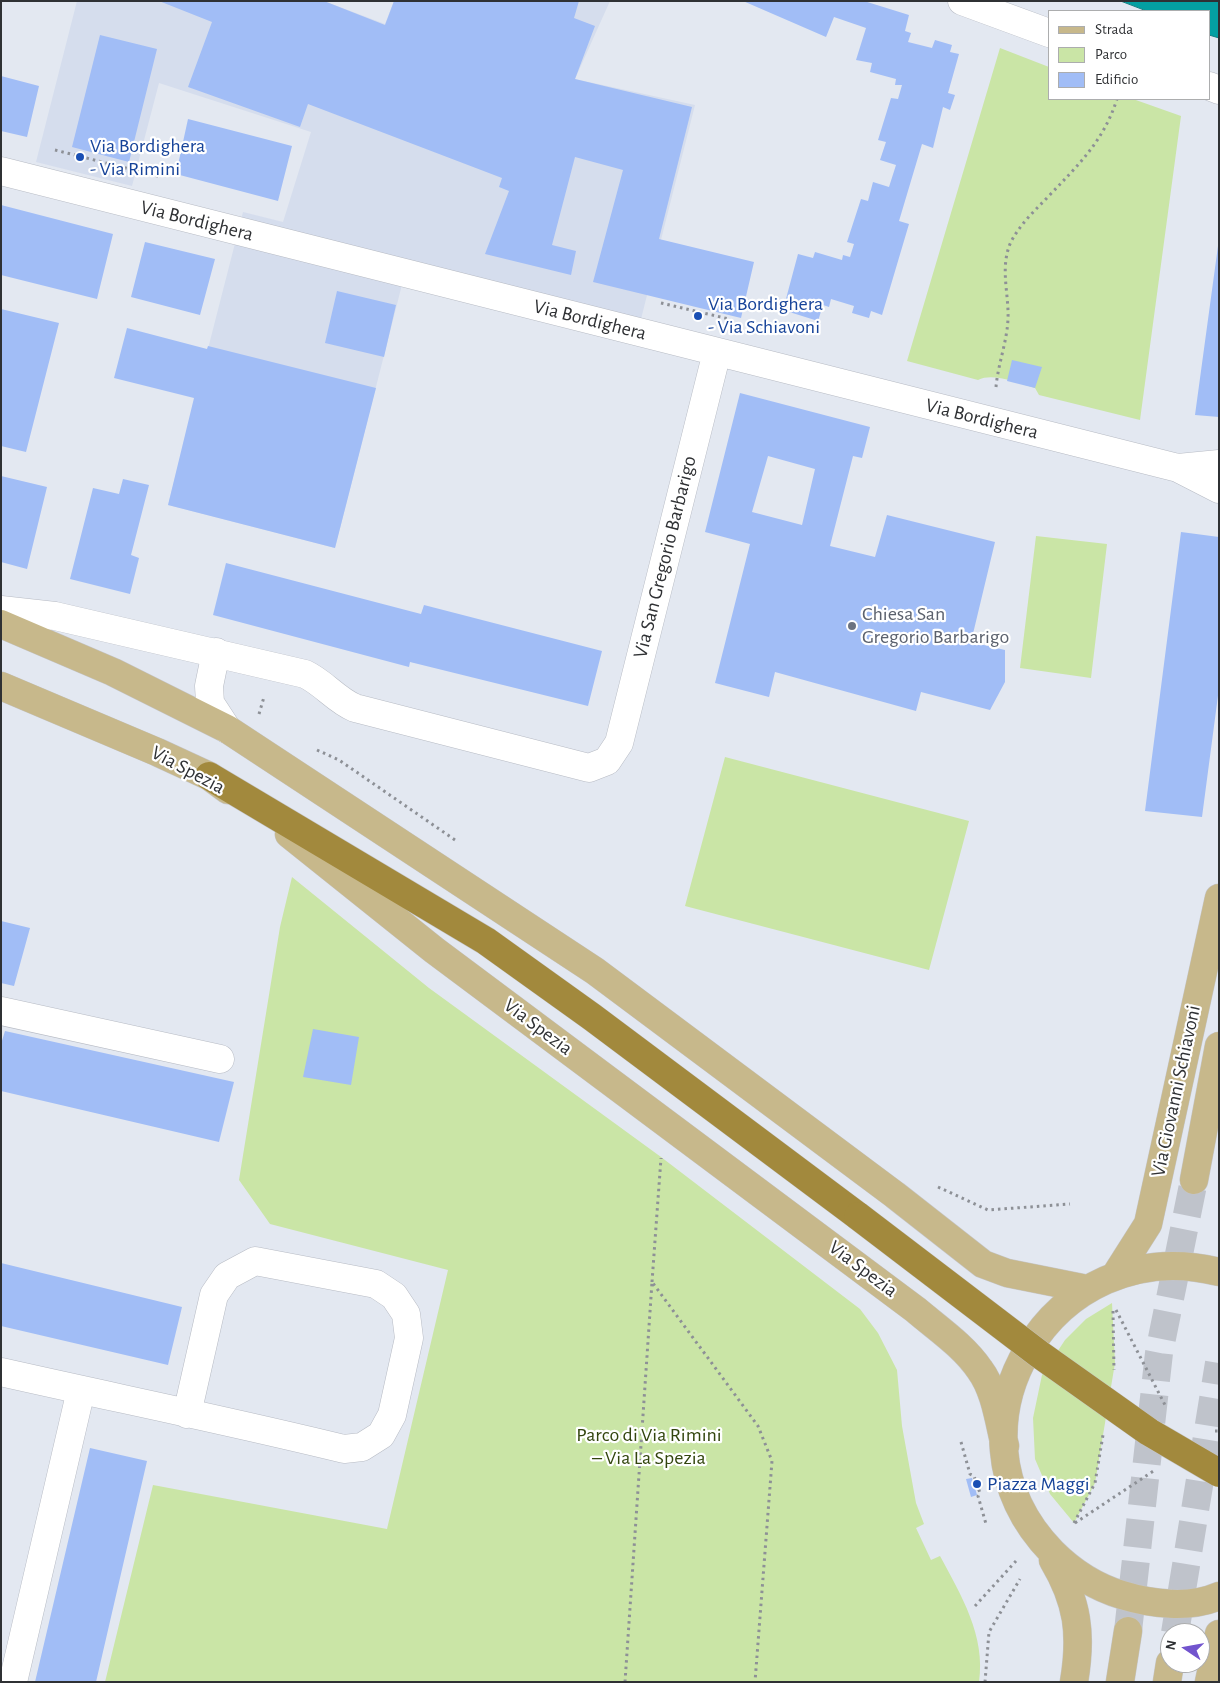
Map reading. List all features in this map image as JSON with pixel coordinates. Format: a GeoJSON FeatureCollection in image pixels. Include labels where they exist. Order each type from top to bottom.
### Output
{"type":"FeatureCollection","features":[{"type":"Feature","properties":{"kind":"highway"},"geometry":{"type":"LineString","coordinates":[[209,776],[486,942],[592,1017],[1039,1354],[1149,1432],[1219,1473]]}},
{"type":"Feature","properties":{"kind":"main road"},"geometry":{"type":"LineString","coordinates":[[1,624],[112,672],[227,729],[595,971],[895,1195],[983,1264],[1007,1274],[1087,1289]]}},
{"type":"Feature","properties":{"kind":"main road","name":"Via Spezia"},"geometry":{"type":"LineString","coordinates":[[1,686],[209,776],[291,835],[434,950],[916,1310],[970,1358],[981,1371],[989,1387],[1005,1446]]}},
{"type":"Feature","properties":{"kind":"main road","name":"Via Giovanni Schiavoni"},"geometry":{"type":"LineString","coordinates":[[1115,1276],[1148,1224],[1219,898]]}},
{"type":"Feature","properties":{"kind":"main road"},"geometry":{"type":"LineString","coordinates":[[1194,1180],[1219,1046]]}},
{"type":"Feature","properties":{"kind":"main road"},"geometry":{"type":"LineString","coordinates":[[1074,1682],[1078,1646],[1077,1618],[1070,1592],[1044,1543],[1025,1515],[1014,1490],[1005,1446],[1005,1428],[1011,1386],[1028,1348],[1054,1315],[1087,1289],[1115,1276],[1146,1267],[1166,1265],[1188,1266],[1219,1272]]}},
{"type":"Feature","properties":{"kind":"main road"},"geometry":{"type":"LineString","coordinates":[[1044,1543],[1082,1576],[1112,1592],[1132,1598],[1174,1603],[1195,1602],[1219,1596]]}},
{"type":"Feature","properties":{"kind":"main road"},"geometry":{"type":"LineString","coordinates":[[1120,1682],[1128,1631]]}},
{"type":"Feature","properties":{"kind":"main road"},"geometry":{"type":"LineString","coordinates":[[1209,1682],[1219,1634]]}},
{"type":"Feature","properties":{"kind":"street"},"geometry":{"type":"LineString","coordinates":[[962,1],[1048,33]]}},
{"type":"Feature","properties":{"kind":"street","name":"Via Bordighera"},"geometry":{"type":"LineString","coordinates":[[1,171],[1178,468],[1219,489]]}},
{"type":"Feature","properties":{"kind":"street","name":"Via San Gregorio Barbarigo"},"geometry":{"type":"LineString","coordinates":[[216,652],[305,674],[316,679],[344,704],[355,708],[589,768],[607,761],[619,743],[717,352]]}},
{"type":"Feature","properties":{"kind":"street","name":"Via Bordighera"},"geometry":{"type":"LineString","coordinates":[[1178,468],[1219,464]]}},
{"type":"Feature","properties":{"kind":"street"},"geometry":{"type":"LineString","coordinates":[[1,610],[55,616],[216,652],[209,686],[210,703],[227,729]]}},
{"type":"Feature","properties":{"kind":"street"},"geometry":{"type":"LineString","coordinates":[[1,1012],[220,1059]]}},
{"type":"Feature","properties":{"kind":"street"},"geometry":{"type":"LineString","coordinates":[[1,1372],[187,1414],[222,1419],[344,1449],[362,1447],[381,1435],[392,1415],[409,1338],[406,1314],[394,1296],[376,1284],[256,1261],[227,1276],[214,1295],[187,1414]]}},
{"type":"Feature","properties":{"kind":"street"},"geometry":{"type":"LineString","coordinates":[[1,1678],[14,1681],[81,1390]]}},
{"type":"Feature","properties":{"kind":"path"},"geometry":{"type":"LineString","coordinates":[[996,387],[1008,320],[1004,266],[1010,246],[1028,218],[1089,154],[1101,138],[1110,122],[1117,100]]}},
{"type":"Feature","properties":{"kind":"path"},"geometry":{"type":"LineString","coordinates":[[55,150],[161,178]]}},
{"type":"Feature","properties":{"kind":"path"},"geometry":{"type":"LineString","coordinates":[[661,303],[729,319]]}},
{"type":"Feature","properties":{"kind":"path"},"geometry":{"type":"LineString","coordinates":[[625,1682],[660,1152]]}},
{"type":"Feature","properties":{"kind":"path"},"geometry":{"type":"LineString","coordinates":[[652,1282],[758,1426],[772,1461],[755,1682]]}},
{"type":"Feature","properties":{"kind":"path"},"geometry":{"type":"LineString","coordinates":[[1112,1303],[1165,1405]]}},
{"type":"Feature","properties":{"kind":"path"},"geometry":{"type":"LineString","coordinates":[[961,1442],[970,1474],[974,1476],[980,1493],[978,1496],[986,1524]]}},
{"type":"Feature","properties":{"kind":"path"},"geometry":{"type":"LineString","coordinates":[[1074,1523],[1158,1468]]}},
{"type":"Feature","properties":{"kind":"path"},"geometry":{"type":"LineString","coordinates":[[975,1606],[1016,1561]]}},
{"type":"Feature","properties":{"kind":"path"},"geometry":{"type":"LineString","coordinates":[[985,1682],[989,1632],[1020,1579]]}},
{"type":"Feature","properties":{"kind":"shaded area"},"geometry":{"type":"Polygon","coordinates":[[[77,1],[324,1],[385,24],[394,1],[610,1],[575,79],[695,105],[640,323],[408,261],[335,548],[168,505],[243,212],[283,222],[311,132],[159,83],[132,186],[36,162],[77,1]]]}},
{"type":"Feature","properties":{"kind":"green space"},"geometry":{"type":"Polygon","coordinates":[[[1000,48],[1048,67],[1048,100],[1136,100],[1181,116],[1140,420],[1039,395],[1035,388],[999,378],[991,377],[978,380],[907,361],[1000,48]]]}},
{"type":"Feature","properties":{"kind":"green space"},"geometry":{"type":"Polygon","coordinates":[[[1036,536],[1107,544],[1091,678],[1020,668],[1036,536]]]}},
{"type":"Feature","properties":{"kind":"green space"},"geometry":{"type":"Polygon","coordinates":[[[725,757],[969,821],[929,970],[685,906],[725,757]]]}},
{"type":"Feature","properties":{"kind":"green space","name":"Parco di Via Rimini – Via La Spezia"},"geometry":{"type":"Polygon","coordinates":[[[292,877],[429,988],[661,1157],[860,1309],[878,1333],[897,1370],[902,1426],[916,1503],[924,1524],[916,1528],[931,1560],[940,1556],[970,1616],[979,1648],[979,1682],[105,1682],[153,1485],[387,1529],[448,1270],[270,1224],[239,1180],[280,927],[292,877]]]}},
{"type":"Feature","properties":{"kind":"green space","name":"Piazza Maggi"},"geometry":{"type":"Polygon","coordinates":[[[1112,1303],[1115,1363],[1095,1483],[1074,1523],[1050,1494],[1035,1459],[1033,1418],[1042,1375],[1065,1340],[1086,1319],[1112,1303]]]}},
{"type":"Feature","properties":{"kind":"water"},"geometry":{"type":"Polygon","coordinates":[[[1121,1],[1219,1],[1219,38],[1210,35],[1210,10],[1144,10],[1121,1]]]}},
{"type":"Feature","properties":{"kind":"building"},"geometry":{"type":"Polygon","coordinates":[[[159,1],[324,1],[385,25],[394,1],[579,1],[574,18],[595,26],[575,79],[692,107],[659,239],[754,262],[741,318],[593,282],[623,170],[575,157],[552,245],[576,251],[571,275],[485,254],[509,191],[499,187],[502,178],[308,104],[300,127],[188,87],[212,22],[159,1]]]}},
{"type":"Feature","properties":{"kind":"building"},"geometry":{"type":"Polygon","coordinates":[[[743,1],[864,1],[909,15],[905,31],[911,33],[908,42],[932,48],[935,40],[952,45],[950,52],[959,54],[948,93],[955,95],[950,110],[943,107],[933,148],[922,144],[899,221],[909,224],[882,315],[871,311],[869,318],[852,313],[854,306],[831,299],[829,307],[823,305],[818,321],[783,310],[798,254],[813,258],[815,252],[842,260],[843,255],[850,257],[854,244],[847,242],[861,199],[868,201],[873,182],[889,187],[896,165],[880,160],[886,142],[878,140],[891,98],[898,99],[902,85],[895,85],[896,79],[870,72],[872,63],[856,60],[866,28],[834,17],[826,37],[743,1]]]}},
{"type":"Feature","properties":{"kind":"building"},"geometry":{"type":"Polygon","coordinates":[[[100,35],[157,49],[129,162],[72,147],[100,35]]]}},
{"type":"Feature","properties":{"kind":"building"},"geometry":{"type":"Polygon","coordinates":[[[1,76],[39,86],[27,137],[1,131],[1,76]]]}},
{"type":"Feature","properties":{"kind":"building"},"geometry":{"type":"Polygon","coordinates":[[[188,119],[292,146],[278,201],[176,174],[188,119]]]}},
{"type":"Feature","properties":{"kind":"building"},"geometry":{"type":"Polygon","coordinates":[[[1,205],[113,234],[97,299],[1,275],[1,205]]]}},
{"type":"Feature","properties":{"kind":"building"},"geometry":{"type":"Polygon","coordinates":[[[145,242],[215,259],[200,315],[131,297],[145,242]]]}},
{"type":"Feature","properties":{"kind":"building"},"geometry":{"type":"Polygon","coordinates":[[[1219,246],[1219,417],[1195,415],[1219,246]]]}},
{"type":"Feature","properties":{"kind":"building"},"geometry":{"type":"Polygon","coordinates":[[[337,291],[396,305],[384,357],[325,343],[337,291]]]}},
{"type":"Feature","properties":{"kind":"building"},"geometry":{"type":"Polygon","coordinates":[[[1,309],[59,323],[26,452],[1,446],[1,309]]]}},
{"type":"Feature","properties":{"kind":"building"},"geometry":{"type":"Polygon","coordinates":[[[127,328],[207,349],[208,346],[376,388],[335,548],[168,505],[194,398],[114,378],[127,328]]]}},
{"type":"Feature","properties":{"kind":"building"},"geometry":{"type":"Polygon","coordinates":[[[1012,360],[1042,367],[1035,388],[1007,381],[1012,360]]]}},
{"type":"Feature","properties":{"kind":"building"},"geometry":{"type":"Polygon","coordinates":[[[740,393],[870,427],[862,458],[853,456],[830,546],[875,557],[887,515],[995,542],[971,642],[1005,650],[1005,682],[990,710],[921,692],[916,711],[775,672],[769,697],[715,683],[750,544],[705,532],[740,393]],[[768,456],[752,512],[802,525],[815,469],[768,456]]]}},
{"type":"Feature","properties":{"kind":"building"},"geometry":{"type":"Polygon","coordinates":[[[1,476],[47,487],[27,569],[1,562],[1,476]]]}},
{"type":"Feature","properties":{"kind":"building"},"geometry":{"type":"Polygon","coordinates":[[[123,479],[149,485],[131,555],[139,558],[130,594],[70,579],[93,488],[119,494],[123,479]]]}},
{"type":"Feature","properties":{"kind":"building"},"geometry":{"type":"Polygon","coordinates":[[[1181,532],[1219,537],[1219,688],[1202,817],[1145,811],[1181,532]]]}},
{"type":"Feature","properties":{"kind":"building"},"geometry":{"type":"Polygon","coordinates":[[[226,563],[421,614],[424,605],[602,651],[588,706],[410,662],[409,667],[213,615],[226,563]]]}},
{"type":"Feature","properties":{"kind":"building"},"geometry":{"type":"Polygon","coordinates":[[[1,921],[30,928],[14,986],[1,983],[1,921]]]}},
{"type":"Feature","properties":{"kind":"building"},"geometry":{"type":"Polygon","coordinates":[[[313,1029],[359,1037],[351,1085],[303,1077],[313,1029]]]}},
{"type":"Feature","properties":{"kind":"building"},"geometry":{"type":"Polygon","coordinates":[[[5,1031],[234,1082],[219,1142],[1,1091],[1,1044],[5,1031]]]}},
{"type":"Feature","properties":{"kind":"building"},"geometry":{"type":"Polygon","coordinates":[[[1,1263],[182,1307],[168,1365],[1,1326],[1,1263]]]}},
{"type":"Feature","properties":{"kind":"building"},"geometry":{"type":"Polygon","coordinates":[[[90,1448],[147,1461],[96,1682],[35,1682],[90,1448]]]}},
{"type":"Feature","properties":{"kind":"building"},"geometry":{"type":"Polygon","coordinates":[[[972,1478],[977,1495],[971,1497],[966,1479],[972,1478]]]}},
{"type":"Feature","properties":{"kind":"tunnel"},"geometry":{"type":"LineString","coordinates":[[1128,1631],[1159,1353],[1194,1180]]}},
{"type":"Feature","properties":{"kind":"tunnel"},"geometry":{"type":"LineString","coordinates":[[1177,1623],[1219,1363]]}},
{"type":"Feature","properties":{"kind":"place","name":"Via Bordighera - Via Rimini"},"geometry":{"type":"Point","coordinates":[80,157]}},
{"type":"Feature","properties":{"kind":"place","name":"Via Bordighera - Via Schiavoni"},"geometry":{"type":"Point","coordinates":[698,316]}},
{"type":"Feature","properties":{"kind":"place","name":"Chiesa San Gregorio Barbarigo"},"geometry":{"type":"Point","coordinates":[852,626]}},
{"type":"Feature","properties":{"kind":"place","name":"Piazza Maggi"},"geometry":{"type":"Point","coordinates":[977,1484]}}]}
